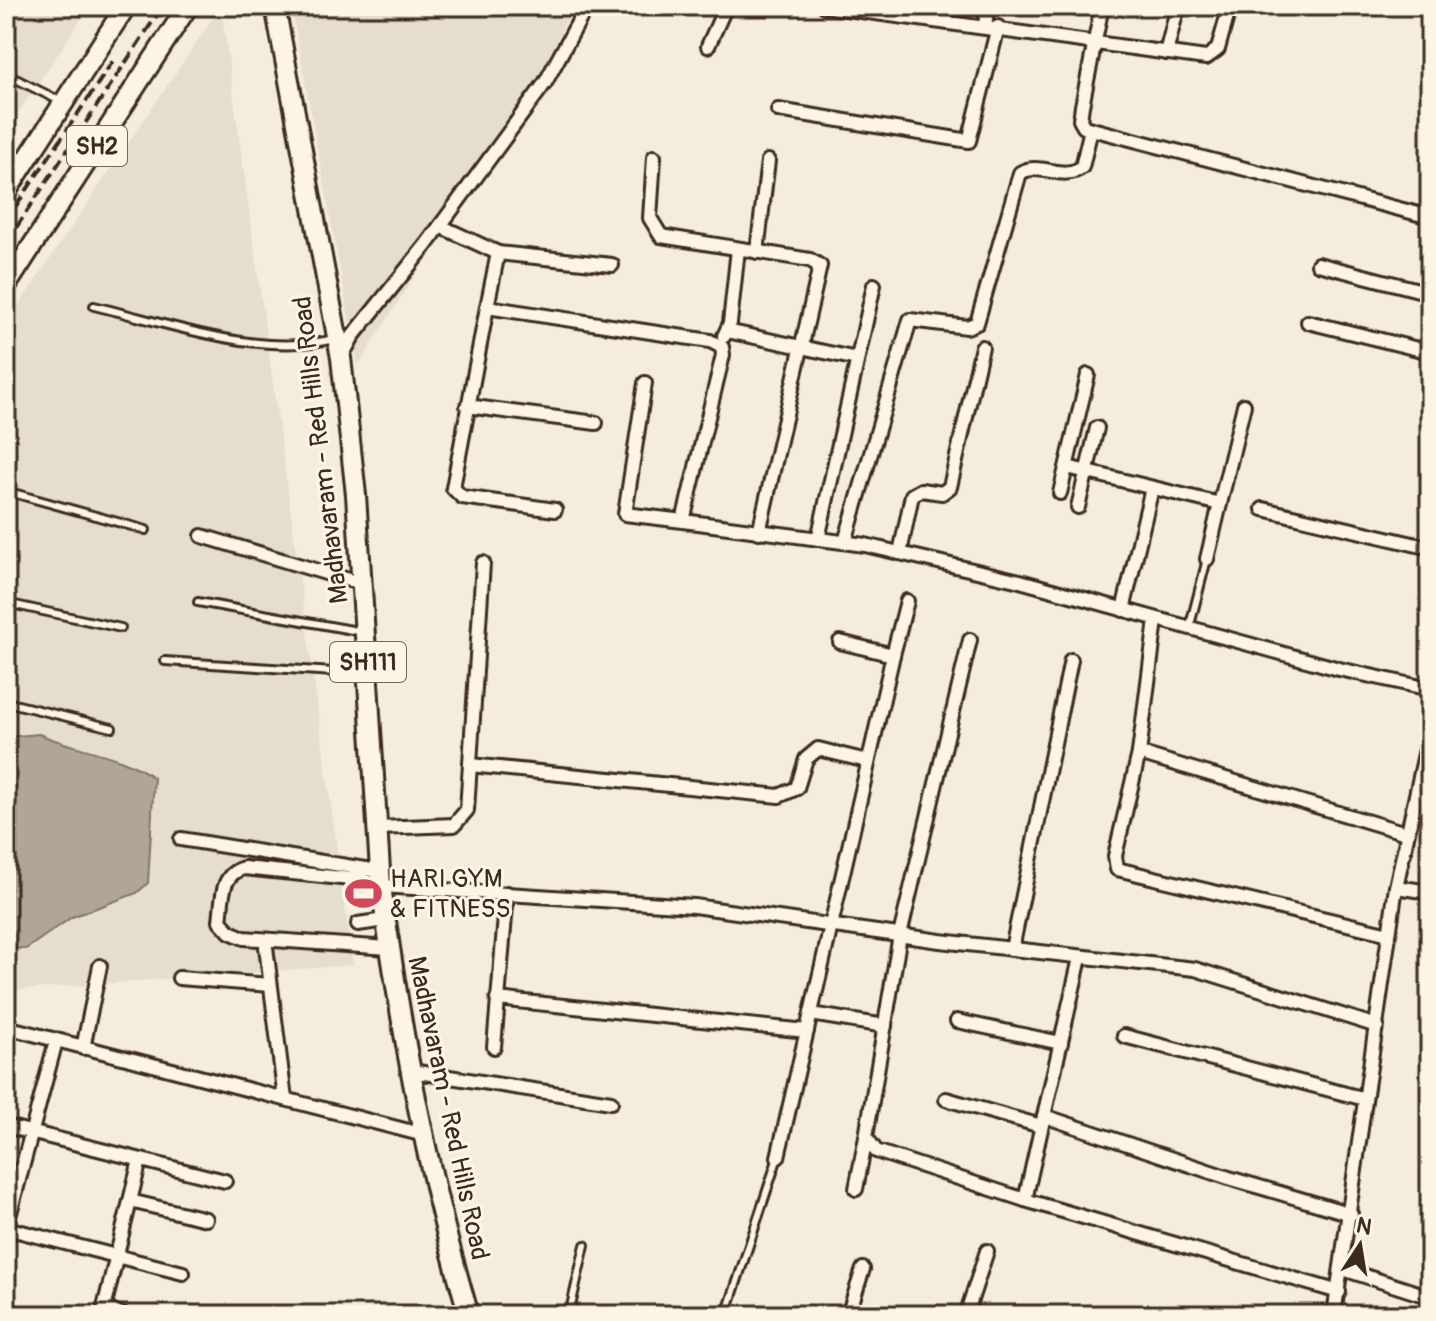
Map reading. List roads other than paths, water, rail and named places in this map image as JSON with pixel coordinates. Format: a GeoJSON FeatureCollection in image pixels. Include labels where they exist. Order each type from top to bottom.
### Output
{"type":"FeatureCollection","features":[{"type":"Feature","properties":{"kind":"main road","name":"SH2"},"geometry":{"type":"LineString","coordinates":[[6,192],[126,6]]}},
{"type":"Feature","properties":{"kind":"main road","name":"SH2"},"geometry":{"type":"LineString","coordinates":[[6,286],[188,6]]}},
{"type":"Feature","properties":{"kind":"main road"},"geometry":{"type":"LineString","coordinates":[[267,6],[280,35]]}},
{"type":"Feature","properties":{"kind":"main road","name":"Madhavaram - Red Hills Road"},"geometry":{"type":"LineString","coordinates":[[275,6],[341,358],[369,674],[379,828],[378,881],[424,1135],[469,1315]]}},
{"type":"Feature","properties":{"kind":"street"},"geometry":{"type":"LineString","coordinates":[[341,358],[353,336],[440,226],[545,83],[587,6]]}},
{"type":"Feature","properties":{"kind":"street"},"geometry":{"type":"LineString","coordinates":[[708,46],[726,6]]}},
{"type":"Feature","properties":{"kind":"street"},"geometry":{"type":"LineString","coordinates":[[824,6],[992,26],[1166,53],[1212,56],[1218,49],[1230,6]]}},
{"type":"Feature","properties":{"kind":"street"},"geometry":{"type":"LineString","coordinates":[[778,110],[969,141],[992,26],[988,6]]}},
{"type":"Feature","properties":{"kind":"street"},"geometry":{"type":"LineString","coordinates":[[1102,6],[1080,120],[1091,129],[1430,217]]}},
{"type":"Feature","properties":{"kind":"street"},"geometry":{"type":"LineString","coordinates":[[1166,53],[1178,6]]}},
{"type":"Feature","properties":{"kind":"street"},"geometry":{"type":"LineString","coordinates":[[845,542],[910,320],[967,327],[977,323],[1020,173],[1030,168],[1064,173],[1078,171],[1082,167],[1091,129]]}},
{"type":"Feature","properties":{"kind":"street"},"geometry":{"type":"LineString","coordinates":[[654,157],[650,218],[661,236],[810,260],[820,266],[759,532]]}},
{"type":"Feature","properties":{"kind":"street"},"geometry":{"type":"LineString","coordinates":[[757,252],[768,161]]}},
{"type":"Feature","properties":{"kind":"street"},"geometry":{"type":"LineString","coordinates":[[440,226],[498,253],[612,265]]}},
{"type":"Feature","properties":{"kind":"street"},"geometry":{"type":"LineString","coordinates":[[717,343],[727,331],[738,249]]}},
{"type":"Feature","properties":{"kind":"street"},"geometry":{"type":"LineString","coordinates":[[498,253],[454,478],[456,494],[555,510]]}},
{"type":"Feature","properties":{"kind":"street"},"geometry":{"type":"LineString","coordinates":[[1318,264],[1430,293]]}},
{"type":"Feature","properties":{"kind":"street"},"geometry":{"type":"LineString","coordinates":[[818,539],[874,285]]}},
{"type":"Feature","properties":{"kind":"street"},"geometry":{"type":"LineString","coordinates":[[487,307],[717,343]]}},
{"type":"Feature","properties":{"kind":"street"},"geometry":{"type":"LineString","coordinates":[[1308,322],[1430,352]]}},
{"type":"Feature","properties":{"kind":"street"},"geometry":{"type":"LineString","coordinates":[[727,331],[857,359]]}},
{"type":"Feature","properties":{"kind":"street"},"geometry":{"type":"LineString","coordinates":[[683,521],[723,355],[717,343]]}},
{"type":"Feature","properties":{"kind":"street"},"geometry":{"type":"LineString","coordinates":[[900,553],[912,495],[921,490],[942,493],[950,487],[982,347]]}},
{"type":"Feature","properties":{"kind":"street"},"geometry":{"type":"LineString","coordinates":[[1060,493],[1088,375]]}},
{"type":"Feature","properties":{"kind":"street"},"geometry":{"type":"LineString","coordinates":[[645,383],[625,514],[845,542],[900,553],[1430,689]]}},
{"type":"Feature","properties":{"kind":"street"},"geometry":{"type":"LineString","coordinates":[[1207,559],[1244,405]]}},
{"type":"Feature","properties":{"kind":"street"},"geometry":{"type":"LineString","coordinates":[[467,406],[596,423]]}},
{"type":"Feature","properties":{"kind":"street"},"geometry":{"type":"LineString","coordinates":[[1078,507],[1097,428]]}},
{"type":"Feature","properties":{"kind":"street"},"geometry":{"type":"LineString","coordinates":[[1067,467],[1220,504]]}},
{"type":"Feature","properties":{"kind":"street"},"geometry":{"type":"LineString","coordinates":[[1123,610],[1152,488]]}},
{"type":"Feature","properties":{"kind":"street"},"geometry":{"type":"LineString","coordinates":[[1263,509],[1430,548]]}},
{"type":"Feature","properties":{"kind":"street"},"geometry":{"type":"LineString","coordinates":[[202,536],[362,584]]}},
{"type":"Feature","properties":{"kind":"street"},"geometry":{"type":"LineString","coordinates":[[379,828],[454,825],[467,810],[483,563]]}},
{"type":"Feature","properties":{"kind":"street"},"geometry":{"type":"LineString","coordinates":[[778,1157],[828,924],[907,601]]}},
{"type":"Feature","properties":{"kind":"street"},"geometry":{"type":"LineString","coordinates":[[1156,620],[1139,753],[1115,856],[1117,869],[1389,934]]}},
{"type":"Feature","properties":{"kind":"street"},"geometry":{"type":"LineString","coordinates":[[856,1189],[900,935],[970,640]]}},
{"type":"Feature","properties":{"kind":"street"},"geometry":{"type":"LineString","coordinates":[[840,642],[893,655]]}},
{"type":"Feature","properties":{"kind":"street"},"geometry":{"type":"LineString","coordinates":[[1012,949],[1071,660]]}},
{"type":"Feature","properties":{"kind":"street"},"geometry":{"type":"LineString","coordinates":[[1334,1315],[1396,887],[1430,731]]}},
{"type":"Feature","properties":{"kind":"street"},"geometry":{"type":"LineString","coordinates":[[470,765],[779,796],[797,788],[806,759],[818,749],[867,761]]}},
{"type":"Feature","properties":{"kind":"street"},"geometry":{"type":"LineString","coordinates":[[1139,753],[1406,833]]}},
{"type":"Feature","properties":{"kind":"street"},"geometry":{"type":"LineString","coordinates":[[181,839],[378,881]]}},
{"type":"Feature","properties":{"kind":"street"},"geometry":{"type":"LineString","coordinates":[[389,948],[244,938],[230,932],[220,921],[226,878],[232,871],[244,868],[507,893],[683,905],[1221,975],[1377,1026]]}},
{"type":"Feature","properties":{"kind":"street"},"geometry":{"type":"LineString","coordinates":[[357,898],[378,881]]}},
{"type":"Feature","properties":{"kind":"street"},"geometry":{"type":"LineString","coordinates":[[1396,887],[1430,892]]}},
{"type":"Feature","properties":{"kind":"street"},"geometry":{"type":"LineString","coordinates":[[494,1047],[507,893]]}},
{"type":"Feature","properties":{"kind":"street"},"geometry":{"type":"LineString","coordinates":[[358,924],[385,920]]}},
{"type":"Feature","properties":{"kind":"street"},"geometry":{"type":"LineString","coordinates":[[266,947],[285,1099]]}},
{"type":"Feature","properties":{"kind":"street"},"geometry":{"type":"LineString","coordinates":[[1025,1200],[1080,958]]}},
{"type":"Feature","properties":{"kind":"street"},"geometry":{"type":"LineString","coordinates":[[83,1048],[100,966]]}},
{"type":"Feature","properties":{"kind":"street"},"geometry":{"type":"LineString","coordinates":[[179,978],[270,985]]}},
{"type":"Feature","properties":{"kind":"street"},"geometry":{"type":"LineString","coordinates":[[497,999],[807,1031]]}},
{"type":"Feature","properties":{"kind":"street"},"geometry":{"type":"LineString","coordinates":[[811,1014],[885,1026]]}},
{"type":"Feature","properties":{"kind":"street"},"geometry":{"type":"LineString","coordinates":[[957,1021],[1061,1043]]}},
{"type":"Feature","properties":{"kind":"street"},"geometry":{"type":"LineString","coordinates":[[6,1027],[424,1135]]}},
{"type":"Feature","properties":{"kind":"street"},"geometry":{"type":"LineString","coordinates":[[1124,1036],[1365,1099]]}},
{"type":"Feature","properties":{"kind":"street"},"geometry":{"type":"LineString","coordinates":[[56,1041],[6,1228],[183,1273]]}},
{"type":"Feature","properties":{"kind":"street"},"geometry":{"type":"LineString","coordinates":[[411,1071],[611,1102]]}},
{"type":"Feature","properties":{"kind":"street"},"geometry":{"type":"LineString","coordinates":[[946,1099],[1043,1121],[1351,1214]]}},
{"type":"Feature","properties":{"kind":"street"},"geometry":{"type":"LineString","coordinates":[[6,1126],[225,1181]]}},
{"type":"Feature","properties":{"kind":"street"},"geometry":{"type":"LineString","coordinates":[[866,1137],[876,1151],[1025,1200],[1339,1292]]}},
{"type":"Feature","properties":{"kind":"street"},"geometry":{"type":"LineString","coordinates":[[124,1315],[104,1308],[140,1160]]}},
{"type":"Feature","properties":{"kind":"street"},"geometry":{"type":"LineString","coordinates":[[130,1201],[206,1219]]}},
{"type":"Feature","properties":{"kind":"street"},"geometry":{"type":"LineString","coordinates":[[966,1315],[987,1251]]}},
{"type":"Feature","properties":{"kind":"street"},"geometry":{"type":"LineString","coordinates":[[848,1315],[863,1269]]}},
{"type":"Feature","properties":{"kind":"street"},"geometry":{"type":"LineString","coordinates":[[1343,1269],[1430,1297]]}},
{"type":"Feature","properties":{"kind":"lane"},"geometry":{"type":"LineString","coordinates":[[6,74],[63,102]]}},
{"type":"Feature","properties":{"kind":"lane"},"geometry":{"type":"LineString","coordinates":[[94,306],[269,345],[304,346],[337,338]]}},
{"type":"Feature","properties":{"kind":"lane"},"geometry":{"type":"LineString","coordinates":[[6,491],[146,530]]}},
{"type":"Feature","properties":{"kind":"lane"},"geometry":{"type":"LineString","coordinates":[[1189,629],[1207,559]]}},
{"type":"Feature","properties":{"kind":"lane"},"geometry":{"type":"LineString","coordinates":[[198,602],[366,633]]}},
{"type":"Feature","properties":{"kind":"lane"},"geometry":{"type":"LineString","coordinates":[[6,603],[121,628]]}},
{"type":"Feature","properties":{"kind":"lane"},"geometry":{"type":"LineString","coordinates":[[165,661],[369,674]]}},
{"type":"Feature","properties":{"kind":"lane"},"geometry":{"type":"LineString","coordinates":[[6,702],[112,728]]}},
{"type":"Feature","properties":{"kind":"lane"},"geometry":{"type":"LineString","coordinates":[[726,1315],[778,1157]]}},
{"type":"Feature","properties":{"kind":"lane"},"geometry":{"type":"LineString","coordinates":[[569,1315],[585,1245]]}},
{"type":"Feature","properties":{"kind":"railway"},"geometry":{"type":"LineString","coordinates":[[6,243],[163,6]]}},
{"type":"Feature","properties":{"kind":"railway"},"geometry":{"type":"LineString","coordinates":[[6,221],[115,58]]}},
{"type":"Feature","properties":{"kind":"place","name":"HARI GYM & FITNESS"},"geometry":{"type":"Point","coordinates":[364,893]}}]}
